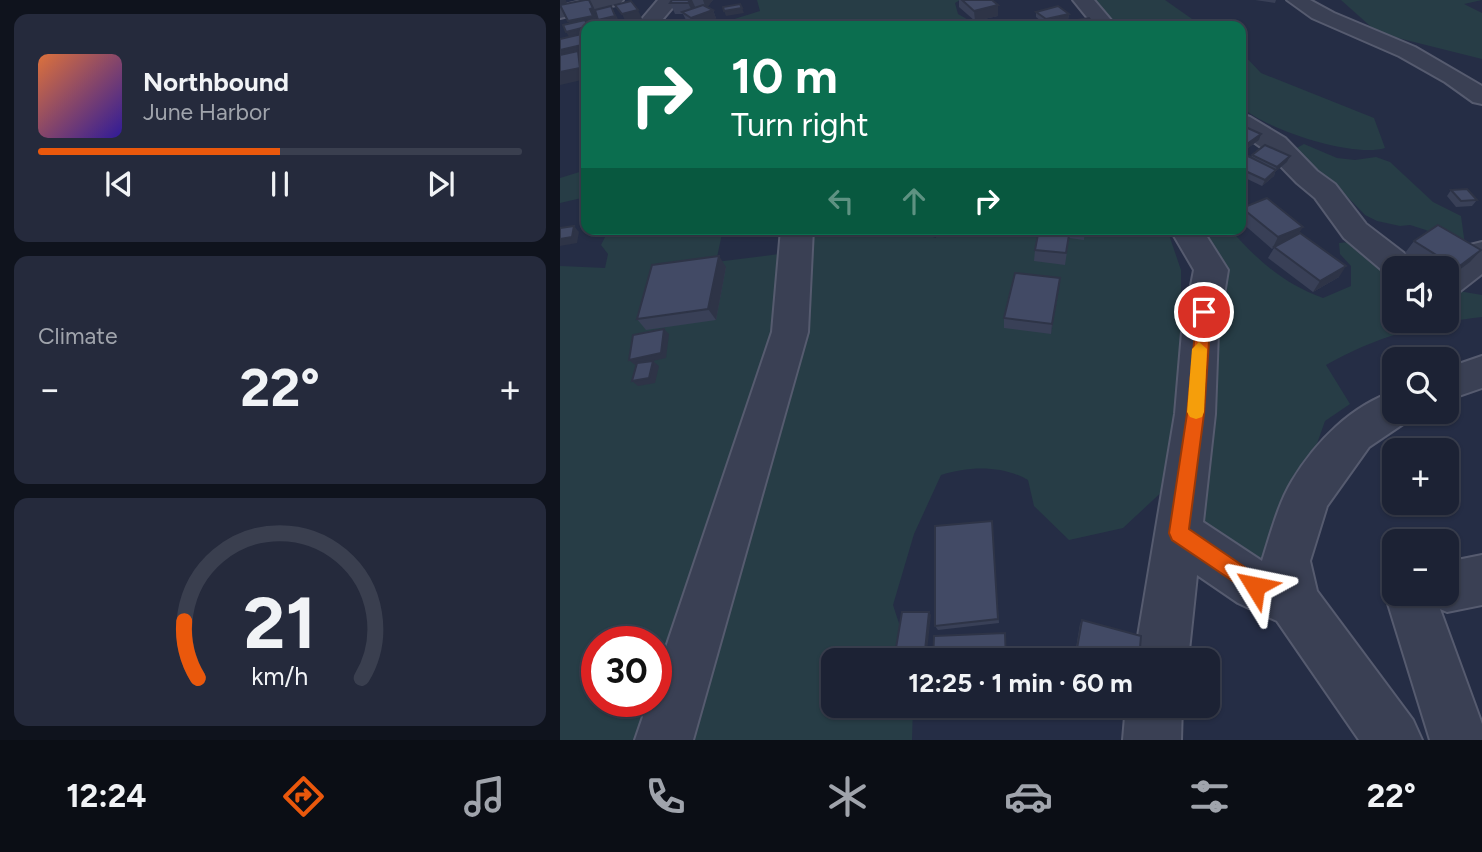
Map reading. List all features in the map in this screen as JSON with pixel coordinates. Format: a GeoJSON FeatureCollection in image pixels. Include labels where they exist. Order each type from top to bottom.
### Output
{"type":"FeatureCollection","features":[{"type":"Feature","properties":{"kind":"street"},"geometry":{"type":"LineString","coordinates":[[560,12],[613,0]]}},
{"type":"Feature","properties":{"kind":"street"},"geometry":{"type":"LineString","coordinates":[[650,21],[669,0]]}},
{"type":"Feature","properties":{"kind":"street"},"geometry":{"type":"LineString","coordinates":[[1083,0],[1101,21]]}},
{"type":"Feature","properties":{"kind":"street"},"geometry":{"type":"LineString","coordinates":[[1297,0],[1315,14],[1435,64],[1482,97]]}},
{"type":"Feature","properties":{"kind":"street"},"geometry":{"type":"LineString","coordinates":[[1246,125],[1275,144],[1307,177],[1325,191],[1355,231],[1386,256]]}},
{"type":"Feature","properties":{"kind":"street"},"geometry":{"type":"LineString","coordinates":[[664,740],[790,332],[797,235]]}},
{"type":"Feature","properties":{"kind":"street"},"geometry":{"type":"LineString","coordinates":[[1163,648],[1195,414],[1200,332],[1211,270],[1190,235]]}},
{"type":"Feature","properties":{"kind":"street"},"geometry":{"type":"LineString","coordinates":[[1459,275],[1482,253]]}},
{"type":"Feature","properties":{"kind":"street"},"geometry":{"type":"LineString","coordinates":[[1459,380],[1482,372]]}},
{"type":"Feature","properties":{"kind":"street"},"geometry":{"type":"LineString","coordinates":[[1382,416],[1354,434],[1308,496],[1286,561],[1295,603],[1393,740]]}},
{"type":"Feature","properties":{"kind":"street"},"geometry":{"type":"LineString","coordinates":[[1179,533],[1255,586],[1295,603]]}},
{"type":"Feature","properties":{"kind":"street"},"geometry":{"type":"LineString","coordinates":[[1459,585],[1482,580]]}},
{"type":"Feature","properties":{"kind":"street"},"geometry":{"type":"LineString","coordinates":[[1414,606],[1459,740]]}},
{"type":"Feature","properties":{"kind":"street"},"geometry":{"type":"LineString","coordinates":[[1152,740],[1153,718]]}},
{"type":"Feature","properties":{"kind":"shaded area"},"geometry":{"type":"Polygon","coordinates":[[[757,0],[960,0],[955,3],[958,14],[970,21],[728,21],[760,11],[757,0]]]}},
{"type":"Feature","properties":{"kind":"shaded area"},"geometry":{"type":"Polygon","coordinates":[[[1090,0],[1165,0],[1195,21],[1107,21],[1093,8],[1090,0]]]}},
{"type":"Feature","properties":{"kind":"shaded area"},"geometry":{"type":"Polygon","coordinates":[[[1341,0],[1482,0],[1464,4],[1482,13],[1482,59],[1378,33],[1341,0]]]}},
{"type":"Feature","properties":{"kind":"shaded area"},"geometry":{"type":"Polygon","coordinates":[[[1246,57],[1261,73],[1374,118],[1385,148],[1353,149],[1332,145],[1288,132],[1246,110],[1246,57]]]}},
{"type":"Feature","properties":{"kind":"shaded area"},"geometry":{"type":"Polygon","coordinates":[[[1304,144],[1337,158],[1355,160],[1376,157],[1390,162],[1433,202],[1461,216],[1465,245],[1460,252],[1426,230],[1377,221],[1365,215],[1338,187],[1293,150],[1304,144]]]}},
{"type":"Feature","properties":{"kind":"shaded area"},"geometry":{"type":"Polygon","coordinates":[[[581,172],[581,198],[560,203],[560,178],[581,172]]]}},
{"type":"Feature","properties":{"kind":"shaded area"},"geometry":{"type":"Polygon","coordinates":[[[606,235],[722,235],[716,262],[787,253],[783,298],[672,670],[672,626],[581,626],[581,717],[658,717],[651,740],[560,740],[560,266],[605,268],[608,254],[601,245],[606,235]]]}},
{"type":"Feature","properties":{"kind":"shaded area"},"geometry":{"type":"Polygon","coordinates":[[[805,235],[927,235],[936,238],[936,235],[1169,235],[1181,270],[1181,374],[1167,487],[1123,528],[1069,540],[1034,506],[1028,480],[1018,475],[985,468],[941,475],[914,534],[893,605],[907,648],[821,648],[821,718],[913,718],[912,740],[683,740],[805,235]]]}},
{"type":"Feature","properties":{"kind":"shaded area"},"geometry":{"type":"Polygon","coordinates":[[[1203,235],[1235,235],[1272,270],[1296,286],[1323,298],[1351,286],[1351,266],[1340,254],[1339,243],[1358,241],[1382,259],[1382,333],[1401,333],[1344,355],[1326,365],[1350,404],[1325,421],[1301,489],[1280,584],[1192,520],[1226,285],[1222,264],[1203,235]]]}},
{"type":"Feature","properties":{"kind":"shaded area"},"geometry":{"type":"Polygon","coordinates":[[[1459,291],[1482,295],[1482,317],[1459,320],[1459,291]]]}},
{"type":"Feature","properties":{"kind":"building"},"geometry":{"type":"Polygon","coordinates":[[[589,0],[593,8],[590,9],[593,16],[568,21],[560,5],[589,0]]]}},
{"type":"Feature","properties":{"kind":"building"},"geometry":{"type":"Polygon","coordinates":[[[672,0],[690,0],[688,3],[670,3],[672,0]]]}},
{"type":"Feature","properties":{"kind":"building"},"geometry":{"type":"Polygon","coordinates":[[[962,0],[992,0],[998,5],[974,11],[962,0]]]}},
{"type":"Feature","properties":{"kind":"building"},"geometry":{"type":"Polygon","coordinates":[[[631,1],[638,10],[622,14],[615,5],[631,1]]]}},
{"type":"Feature","properties":{"kind":"building"},"geometry":{"type":"Polygon","coordinates":[[[740,4],[742,8],[724,11],[723,7],[740,4]]]}},
{"type":"Feature","properties":{"kind":"building"},"geometry":{"type":"Polygon","coordinates":[[[703,5],[713,10],[691,18],[682,12],[703,5]]]}},
{"type":"Feature","properties":{"kind":"building"},"geometry":{"type":"Polygon","coordinates":[[[611,6],[615,16],[598,20],[595,10],[611,6]]]}},
{"type":"Feature","properties":{"kind":"building"},"geometry":{"type":"Polygon","coordinates":[[[1058,6],[1069,14],[1046,19],[1036,12],[1058,6]]]}},
{"type":"Feature","properties":{"kind":"building"},"geometry":{"type":"Polygon","coordinates":[[[585,20],[586,21],[581,21],[581,28],[566,32],[563,25],[585,20]]]}},
{"type":"Feature","properties":{"kind":"building"},"geometry":{"type":"Polygon","coordinates":[[[581,34],[581,45],[560,50],[560,39],[581,34]]]}},
{"type":"Feature","properties":{"kind":"building"},"geometry":{"type":"Polygon","coordinates":[[[578,51],[580,68],[560,72],[560,55],[578,51]]]}},
{"type":"Feature","properties":{"kind":"building"},"geometry":{"type":"Polygon","coordinates":[[[1246,127],[1261,134],[1247,144],[1246,127]]]}},
{"type":"Feature","properties":{"kind":"building"},"geometry":{"type":"Polygon","coordinates":[[[1265,145],[1290,156],[1277,167],[1252,155],[1265,145]]]}},
{"type":"Feature","properties":{"kind":"building"},"geometry":{"type":"Polygon","coordinates":[[[1248,156],[1276,170],[1265,180],[1246,171],[1248,156]]]}},
{"type":"Feature","properties":{"kind":"building"},"geometry":{"type":"Polygon","coordinates":[[[1467,189],[1477,200],[1461,201],[1451,190],[1467,189]]]}},
{"type":"Feature","properties":{"kind":"building"},"geometry":{"type":"Polygon","coordinates":[[[1267,198],[1303,227],[1278,237],[1246,211],[1246,206],[1267,198]]]}},
{"type":"Feature","properties":{"kind":"building"},"geometry":{"type":"Polygon","coordinates":[[[1438,225],[1481,250],[1459,266],[1459,256],[1438,256],[1414,241],[1438,225]]]}},
{"type":"Feature","properties":{"kind":"building"},"geometry":{"type":"Polygon","coordinates":[[[574,226],[572,237],[560,239],[560,228],[574,226]]]}},
{"type":"Feature","properties":{"kind":"building"},"geometry":{"type":"Polygon","coordinates":[[[1300,233],[1346,266],[1320,281],[1274,247],[1300,233]]]}},
{"type":"Feature","properties":{"kind":"building"},"geometry":{"type":"Polygon","coordinates":[[[1038,235],[1069,235],[1066,253],[1035,250],[1038,235]]]}},
{"type":"Feature","properties":{"kind":"building"},"geometry":{"type":"Polygon","coordinates":[[[719,256],[708,309],[637,319],[652,265],[719,256]]]}},
{"type":"Feature","properties":{"kind":"building"},"geometry":{"type":"Polygon","coordinates":[[[1015,273],[1060,278],[1052,324],[1004,318],[1015,273]]]}},
{"type":"Feature","properties":{"kind":"building"},"geometry":{"type":"Polygon","coordinates":[[[664,329],[661,353],[629,360],[633,335],[664,329]]]}},
{"type":"Feature","properties":{"kind":"building"},"geometry":{"type":"Polygon","coordinates":[[[653,361],[649,378],[632,381],[637,363],[653,361]]]}},
{"type":"Feature","properties":{"kind":"building"},"geometry":{"type":"Polygon","coordinates":[[[992,521],[998,619],[935,626],[935,526],[992,521]]]}},
{"type":"Feature","properties":{"kind":"building"},"geometry":{"type":"Polygon","coordinates":[[[902,612],[929,612],[925,648],[896,648],[902,612]]]}},
{"type":"Feature","properties":{"kind":"building"},"geometry":{"type":"Polygon","coordinates":[[[1082,620],[1141,636],[1140,648],[1077,648],[1082,620]]]}},
{"type":"Feature","properties":{"kind":"building"},"geometry":{"type":"Polygon","coordinates":[[[1005,633],[1006,648],[934,648],[934,636],[1005,633]]]}},
{"type":"Feature","properties":{"kind":"slow traffic"},"geometry":{"type":"LineString","coordinates":[[1196,412],[1199,349]]}},
{"type":"Feature","properties":{"kind":"route"},"geometry":{"type":"LineString","coordinates":[[1204,312],[1200,332],[1195,414],[1179,533],[1255,586]]}}]}
